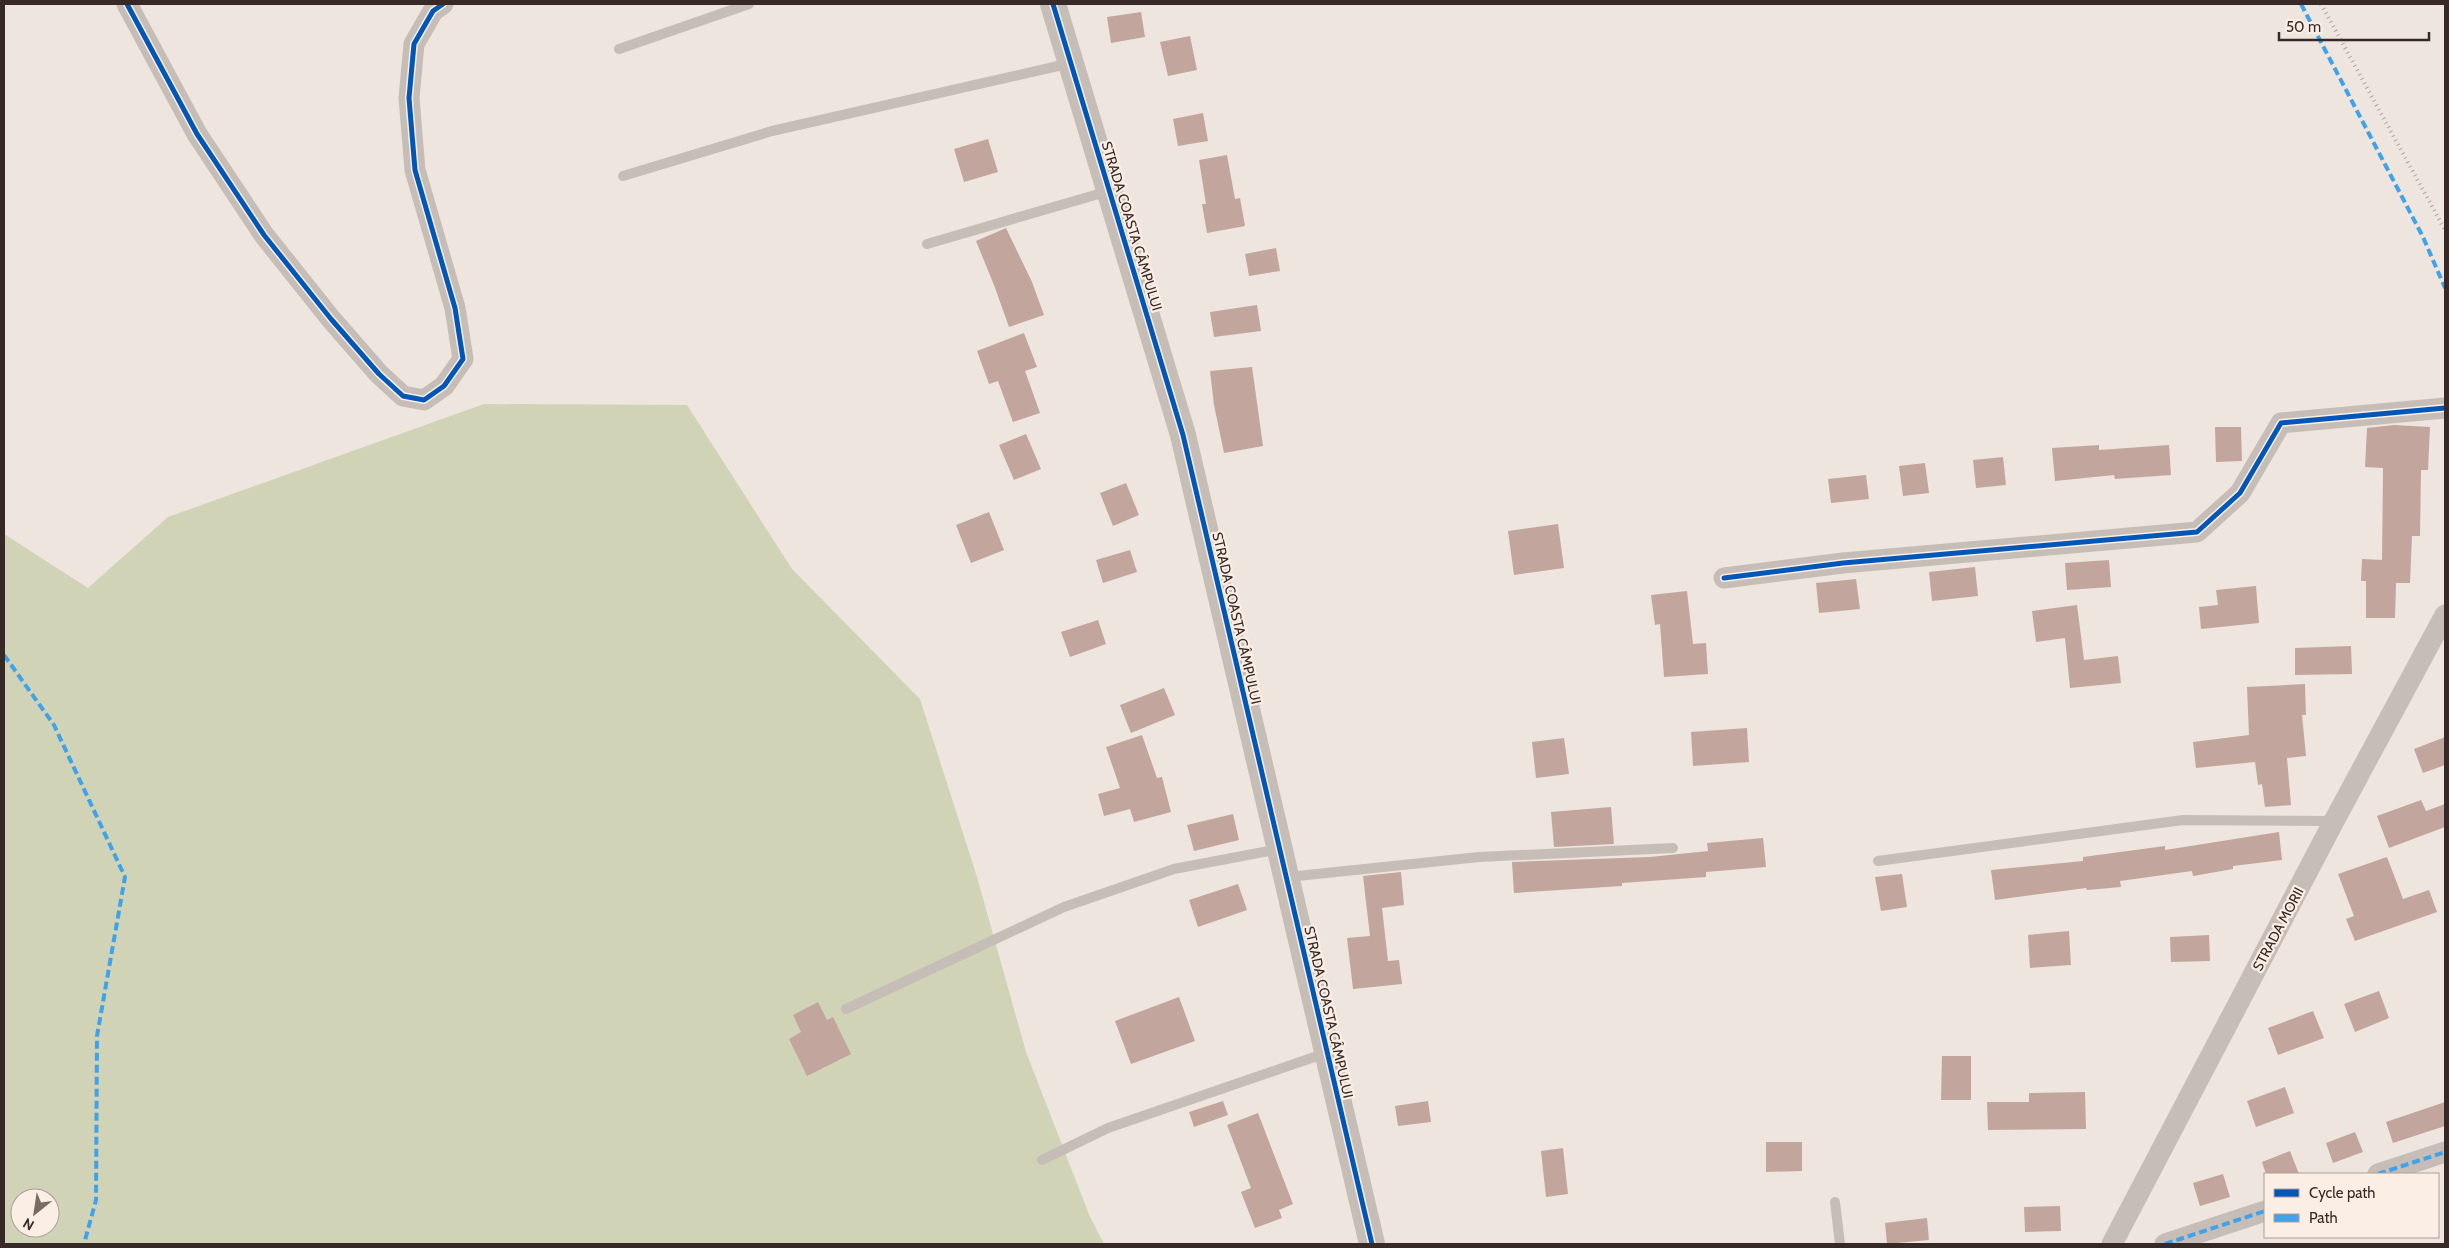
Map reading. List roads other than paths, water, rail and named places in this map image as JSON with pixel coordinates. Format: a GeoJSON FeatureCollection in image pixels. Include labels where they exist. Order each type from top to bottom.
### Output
{"type":"FeatureCollection","features":[{"type":"Feature","properties":{"kind":"street"},"geometry":{"type":"LineString","coordinates":[[127,4],[197,134],[264,235],[331,319],[379,374],[403,396],[424,400],[444,386],[462,359],[455,308],[415,170],[409,98],[414,44],[433,11],[443,4]]}},
{"type":"Feature","properties":{"kind":"street","name":"STRADA COASTA CÂMPULUI"},"geometry":{"type":"LineString","coordinates":[[1054,4],[1183,434],[1372,1244]]}},
{"type":"Feature","properties":{"kind":"street"},"geometry":{"type":"LineString","coordinates":[[1724,578],[1843,563],[2197,532],[2240,493],[2281,423],[2445,408]]}},
{"type":"Feature","properties":{"kind":"street","name":"STRADA MORII"},"geometry":{"type":"LineString","coordinates":[[2112,1244],[2334,821],[2445,615]]}},
{"type":"Feature","properties":{"kind":"street"},"geometry":{"type":"LineString","coordinates":[[2381,1173],[2445,1152]]}},
{"type":"Feature","properties":{"kind":"street"},"geometry":{"type":"LineString","coordinates":[[2165,1244],[2264,1211]]}},
{"type":"Feature","properties":{"kind":"lane"},"geometry":{"type":"LineString","coordinates":[[619,49],[749,4]]}},
{"type":"Feature","properties":{"kind":"lane"},"geometry":{"type":"LineString","coordinates":[[622,176],[772,131],[1072,63]]}},
{"type":"Feature","properties":{"kind":"lane"},"geometry":{"type":"LineString","coordinates":[[927,244],[1110,190]]}},
{"type":"Feature","properties":{"kind":"lane"},"geometry":{"type":"LineString","coordinates":[[1878,861],[2183,820],[2334,821]]}},
{"type":"Feature","properties":{"kind":"lane"},"geometry":{"type":"LineString","coordinates":[[1286,878],[1480,857],[1673,848]]}},
{"type":"Feature","properties":{"kind":"lane"},"geometry":{"type":"LineString","coordinates":[[846,1009],[1064,906],[1174,869],[1279,849]]}},
{"type":"Feature","properties":{"kind":"lane"},"geometry":{"type":"LineString","coordinates":[[1042,1160],[1108,1128],[1327,1053]]}},
{"type":"Feature","properties":{"kind":"lane"},"geometry":{"type":"LineString","coordinates":[[1835,1202],[1840,1244]]}},
{"type":"Feature","properties":{"kind":"railway"},"geometry":{"type":"LineString","coordinates":[[2321,4],[2445,230]]}}]}
